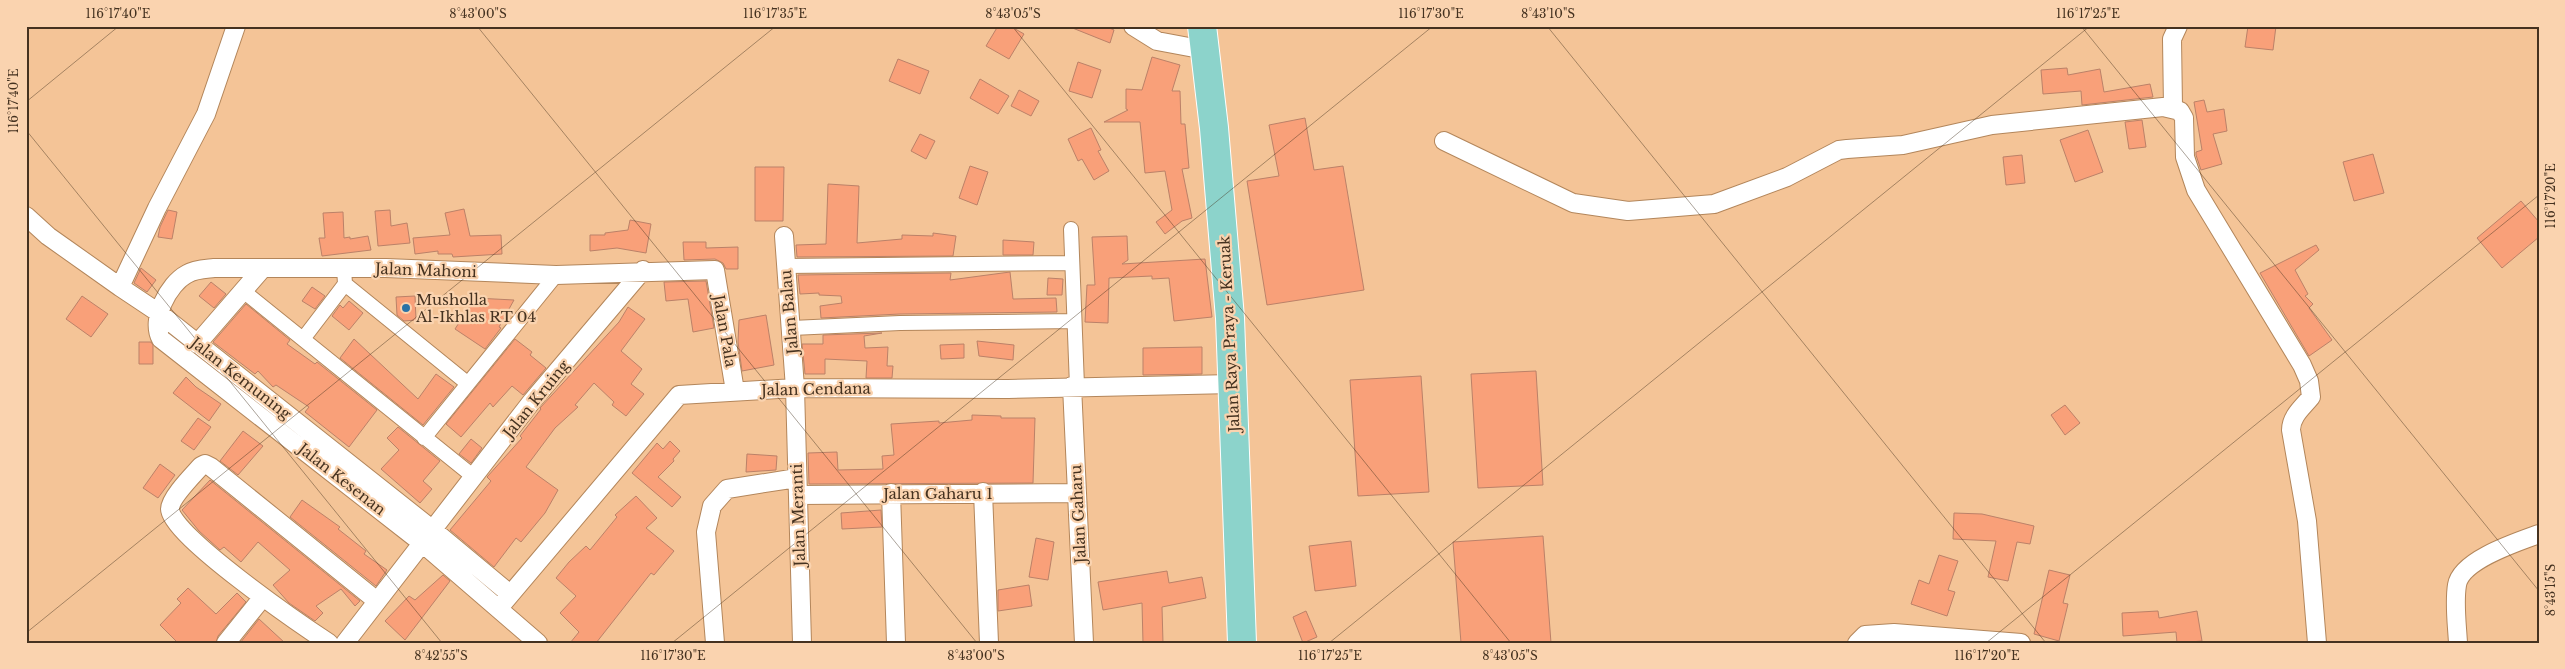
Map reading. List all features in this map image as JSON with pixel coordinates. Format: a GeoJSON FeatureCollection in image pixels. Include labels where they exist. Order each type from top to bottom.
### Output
{"type":"FeatureCollection","features":[{"type":"Feature","properties":{"kind":"main road","name":"Jalan Raya Praya - Keruak"},"geometry":{"type":"LineString","coordinates":[[1204,38],[1229,299],[1242,643]]}},
{"type":"Feature","properties":{"kind":"street"},"geometry":{"type":"LineString","coordinates":[[120,287],[157,208],[206,114],[236,26]]}},
{"type":"Feature","properties":{"kind":"street"},"geometry":{"type":"LineString","coordinates":[[1133,26],[1157,41],[1204,38]]}},
{"type":"Feature","properties":{"kind":"street"},"geometry":{"type":"LineString","coordinates":[[2173,108],[2172,39],[2174,30],[2178,26]]}},
{"type":"Feature","properties":{"kind":"street"},"geometry":{"type":"LineString","coordinates":[[1444,142],[1573,203],[1628,211],[1714,204],[1788,176],[1840,150],[1903,145],[1992,125],[2173,108],[2180,111],[2184,118],[2185,157],[2196,190],[2302,365],[2309,381],[2311,397],[2291,423],[2291,430],[2307,522],[2317,643]]}},
{"type":"Feature","properties":{"kind":"street","name":"Jalan Kemuning"},"geometry":{"type":"LineString","coordinates":[[26,216],[64,248],[159,313],[427,536],[510,594]]}},
{"type":"Feature","properties":{"kind":"street"},"geometry":{"type":"LineString","coordinates":[[1072,229],[1074,386]]}},
{"type":"Feature","properties":{"kind":"street","name":"Jalan Balau"},"geometry":{"type":"LineString","coordinates":[[784,236],[795,388]]}},
{"type":"Feature","properties":{"kind":"street"},"geometry":{"type":"LineString","coordinates":[[786,266],[1072,263]]}},
{"type":"Feature","properties":{"kind":"street","name":"Jalan Mahoni"},"geometry":{"type":"LineString","coordinates":[[159,313],[175,283],[189,272],[214,268],[262,269],[344,276],[556,275],[643,270],[715,270]]}},
{"type":"Feature","properties":{"kind":"street"},"geometry":{"type":"LineString","coordinates":[[197,344],[262,269]]}},
{"type":"Feature","properties":{"kind":"street","name":"Jalan Kruing"},"geometry":{"type":"LineString","coordinates":[[345,643],[532,401],[643,270]]}},
{"type":"Feature","properties":{"kind":"street","name":"Jalan Pala"},"geometry":{"type":"LineString","coordinates":[[715,270],[736,392]]}},
{"type":"Feature","properties":{"kind":"street"},"geometry":{"type":"LineString","coordinates":[[424,438],[556,275]]}},
{"type":"Feature","properties":{"kind":"street"},"geometry":{"type":"LineString","coordinates":[[303,340],[344,276],[467,383]]}},
{"type":"Feature","properties":{"kind":"street"},"geometry":{"type":"LineString","coordinates":[[242,290],[474,477]]}},
{"type":"Feature","properties":{"kind":"street","name":"Jalan Kesenan"},"geometry":{"type":"LineString","coordinates":[[159,313],[158,334],[161,339],[427,536],[499,608],[538,643]]}},
{"type":"Feature","properties":{"kind":"street"},"geometry":{"type":"LineString","coordinates":[[792,328],[900,323],[1074,321]]}},
{"type":"Feature","properties":{"kind":"street","name":"Jalan Cendana"},"geometry":{"type":"LineString","coordinates":[[499,608],[679,394],[795,388],[1008,389],[1074,386],[1233,384]]}},
{"type":"Feature","properties":{"kind":"street","name":"Jalan Gaharu"},"geometry":{"type":"LineString","coordinates":[[1074,386],[1084,643]]}},
{"type":"Feature","properties":{"kind":"street","name":"Jalan Meranti"},"geometry":{"type":"LineString","coordinates":[[795,388],[802,643]]}},
{"type":"Feature","properties":{"kind":"street"},"geometry":{"type":"LineString","coordinates":[[329,643],[263,597],[188,537],[174,522],[171,514],[171,504],[202,465],[211,467],[377,601]]}},
{"type":"Feature","properties":{"kind":"street","name":"Jalan Gaharu 1"},"geometry":{"type":"LineString","coordinates":[[715,643],[706,532],[712,506],[727,489],[798,486],[891,493],[1078,493]]}},
{"type":"Feature","properties":{"kind":"street"},"geometry":{"type":"LineString","coordinates":[[983,492],[989,643]]}},
{"type":"Feature","properties":{"kind":"street"},"geometry":{"type":"LineString","coordinates":[[891,493],[896,643]]}},
{"type":"Feature","properties":{"kind":"street"},"geometry":{"type":"LineString","coordinates":[[2458,643],[2456,598],[2460,576],[2474,563],[2539,534]]}},
{"type":"Feature","properties":{"kind":"street"},"geometry":{"type":"LineString","coordinates":[[226,643],[263,597]]}},
{"type":"Feature","properties":{"kind":"street"},"geometry":{"type":"LineString","coordinates":[[1857,643],[1865,635],[1894,633],[2021,643]]}},
{"type":"Feature","properties":{"kind":"building"},"geometry":{"type":"Polygon","coordinates":[[[998,26],[1010,26],[1024,34],[1009,59],[986,46],[998,26]]]}},
{"type":"Feature","properties":{"kind":"building"},"geometry":{"type":"Polygon","coordinates":[[[1105,26],[1114,30],[1110,43],[1070,27],[1105,26]]]}},
{"type":"Feature","properties":{"kind":"building"},"geometry":{"type":"Polygon","coordinates":[[[2248,26],[2276,26],[2273,50],[2245,47],[2248,26]]]}},
{"type":"Feature","properties":{"kind":"building"},"geometry":{"type":"Polygon","coordinates":[[[1152,57],[1180,65],[1172,91],[1180,91],[1181,124],[1185,124],[1189,168],[1182,169],[1192,218],[1182,221],[1165,234],[1156,222],[1172,210],[1165,171],[1145,173],[1140,122],[1104,122],[1128,110],[1126,109],[1126,89],[1142,90],[1152,57]]]}},
{"type":"Feature","properties":{"kind":"building"},"geometry":{"type":"Polygon","coordinates":[[[898,59],[929,71],[920,94],[889,81],[898,59]]]}},
{"type":"Feature","properties":{"kind":"building"},"geometry":{"type":"Polygon","coordinates":[[[1078,62],[1101,70],[1092,98],[1069,91],[1078,62]]]}},
{"type":"Feature","properties":{"kind":"building"},"geometry":{"type":"Polygon","coordinates":[[[2067,68],[2068,75],[2100,69],[2104,92],[2150,84],[2153,97],[2082,105],[2081,91],[2043,94],[2041,70],[2067,68]]]}},
{"type":"Feature","properties":{"kind":"building"},"geometry":{"type":"Polygon","coordinates":[[[980,79],[1009,96],[998,114],[970,98],[980,79]]]}},
{"type":"Feature","properties":{"kind":"building"},"geometry":{"type":"Polygon","coordinates":[[[1019,90],[1039,101],[1031,116],[1011,106],[1019,90]]]}},
{"type":"Feature","properties":{"kind":"building"},"geometry":{"type":"Polygon","coordinates":[[[2204,100],[2207,112],[2224,109],[2227,131],[2213,134],[2222,164],[2201,170],[2196,155],[2196,152],[2202,150],[2194,102],[2204,100]]]}},
{"type":"Feature","properties":{"kind":"building"},"geometry":{"type":"Polygon","coordinates":[[[1305,118],[1314,170],[1343,166],[1364,290],[1267,305],[1247,181],[1279,176],[1269,125],[1305,118]]]}},
{"type":"Feature","properties":{"kind":"building"},"geometry":{"type":"Polygon","coordinates":[[[2142,120],[2146,147],[2129,149],[2125,122],[2142,120]]]}},
{"type":"Feature","properties":{"kind":"building"},"geometry":{"type":"Polygon","coordinates":[[[1091,128],[1101,150],[1098,151],[1109,171],[1094,180],[1082,159],[1078,161],[1068,139],[1091,128]]]}},
{"type":"Feature","properties":{"kind":"building"},"geometry":{"type":"Polygon","coordinates":[[[2088,130],[2103,172],[2075,182],[2060,140],[2088,130]]]}},
{"type":"Feature","properties":{"kind":"building"},"geometry":{"type":"Polygon","coordinates":[[[920,134],[935,141],[926,159],[911,151],[920,134]]]}},
{"type":"Feature","properties":{"kind":"building"},"geometry":{"type":"Polygon","coordinates":[[[2373,154],[2384,193],[2354,201],[2343,162],[2373,154]]]}},
{"type":"Feature","properties":{"kind":"building"},"geometry":{"type":"Polygon","coordinates":[[[2022,155],[2025,183],[2006,185],[2003,157],[2022,155]]]}},
{"type":"Feature","properties":{"kind":"building"},"geometry":{"type":"Polygon","coordinates":[[[970,166],[988,172],[977,205],[959,198],[970,166]]]}},
{"type":"Feature","properties":{"kind":"building"},"geometry":{"type":"Polygon","coordinates":[[[755,167],[784,167],[783,221],[755,221],[755,167]]]}},
{"type":"Feature","properties":{"kind":"building"},"geometry":{"type":"Polygon","coordinates":[[[828,184],[859,186],[857,243],[902,239],[902,235],[933,236],[933,233],[956,236],[953,256],[797,257],[796,245],[826,244],[828,184]]]}},
{"type":"Feature","properties":{"kind":"building"},"geometry":{"type":"Polygon","coordinates":[[[2521,201],[2539,222],[2539,237],[2502,268],[2477,238],[2521,201]]]}},
{"type":"Feature","properties":{"kind":"building"},"geometry":{"type":"Polygon","coordinates":[[[464,209],[470,236],[501,235],[502,254],[453,257],[452,254],[438,254],[438,251],[415,254],[413,238],[450,235],[445,213],[464,209]]]}},
{"type":"Feature","properties":{"kind":"building"},"geometry":{"type":"Polygon","coordinates":[[[168,210],[177,212],[172,239],[158,237],[160,227],[168,210]]]}},
{"type":"Feature","properties":{"kind":"building"},"geometry":{"type":"Polygon","coordinates":[[[390,210],[391,226],[407,223],[410,243],[378,246],[375,211],[390,210]]]}},
{"type":"Feature","properties":{"kind":"building"},"geometry":{"type":"Polygon","coordinates":[[[343,212],[344,238],[368,236],[371,250],[322,256],[319,238],[325,238],[323,213],[343,212]]]}},
{"type":"Feature","properties":{"kind":"building"},"geometry":{"type":"Polygon","coordinates":[[[630,220],[651,224],[646,253],[617,248],[590,251],[590,235],[605,235],[605,233],[628,230],[630,220]]]}},
{"type":"Feature","properties":{"kind":"building"},"geometry":{"type":"Polygon","coordinates":[[[1127,236],[1128,260],[1122,264],[1205,259],[1212,317],[1174,321],[1169,278],[1152,279],[1152,276],[1109,278],[1108,323],[1085,322],[1087,285],[1095,285],[1092,237],[1127,236]]]}},
{"type":"Feature","properties":{"kind":"building"},"geometry":{"type":"Polygon","coordinates":[[[1003,240],[1034,242],[1033,255],[1003,255],[1003,240]]]}},
{"type":"Feature","properties":{"kind":"building"},"geometry":{"type":"Polygon","coordinates":[[[683,242],[706,242],[706,248],[738,247],[738,269],[726,269],[723,263],[715,259],[684,260],[683,242]]]}},
{"type":"Feature","properties":{"kind":"building"},"geometry":{"type":"Polygon","coordinates":[[[2316,245],[2319,250],[2295,270],[2308,294],[2305,296],[2313,304],[2309,308],[2332,340],[2309,356],[2260,273],[2316,245]]]}},
{"type":"Feature","properties":{"kind":"building"},"geometry":{"type":"Polygon","coordinates":[[[141,268],[156,280],[147,292],[134,283],[141,268]]]}},
{"type":"Feature","properties":{"kind":"building"},"geometry":{"type":"Polygon","coordinates":[[[1010,272],[1013,299],[1056,298],[1057,312],[900,314],[821,318],[820,306],[842,303],[841,296],[819,295],[819,293],[800,294],[798,275],[951,273],[950,280],[1010,272]]]}},
{"type":"Feature","properties":{"kind":"building"},"geometry":{"type":"Polygon","coordinates":[[[1048,278],[1063,279],[1062,295],[1047,295],[1048,278]]]}},
{"type":"Feature","properties":{"kind":"building"},"geometry":{"type":"Polygon","coordinates":[[[706,281],[714,328],[693,332],[688,299],[666,301],[664,282],[706,281]]]}},
{"type":"Feature","properties":{"kind":"building"},"geometry":{"type":"Polygon","coordinates":[[[211,282],[226,294],[214,308],[199,296],[211,282]]]}},
{"type":"Feature","properties":{"kind":"building"},"geometry":{"type":"Polygon","coordinates":[[[312,287],[325,296],[315,309],[302,301],[312,287]]]}},
{"type":"Feature","properties":{"kind":"building"},"geometry":{"type":"Polygon","coordinates":[[[82,296],[108,314],[91,337],[66,319],[82,296]]]}},
{"type":"Feature","properties":{"kind":"building","name":"Musholla Al-Ikhlas RT 04"},"geometry":{"type":"Polygon","coordinates":[[[415,296],[416,320],[404,321],[397,315],[396,297],[415,296]]]}},
{"type":"Feature","properties":{"kind":"building"},"geometry":{"type":"Polygon","coordinates":[[[475,298],[514,300],[499,327],[501,328],[485,349],[455,329],[475,298]]]}},
{"type":"Feature","properties":{"kind":"building"},"geometry":{"type":"Polygon","coordinates":[[[349,301],[363,313],[349,330],[332,316],[340,305],[343,308],[349,301]]]}},
{"type":"Feature","properties":{"kind":"building"},"geometry":{"type":"Polygon","coordinates":[[[246,304],[290,340],[287,344],[315,364],[317,362],[377,410],[349,447],[305,412],[309,407],[276,385],[273,387],[258,371],[255,374],[213,342],[246,304]]]}},
{"type":"Feature","properties":{"kind":"building"},"geometry":{"type":"Polygon","coordinates":[[[628,307],[645,319],[621,351],[642,369],[631,384],[644,394],[626,416],[612,405],[614,402],[594,383],[575,405],[578,407],[555,428],[526,467],[558,490],[545,513],[521,542],[516,538],[494,567],[450,530],[491,481],[487,477],[522,438],[520,436],[540,408],[619,322],[628,307]]]}},
{"type":"Feature","properties":{"kind":"building"},"geometry":{"type":"Polygon","coordinates":[[[766,315],[774,365],[742,371],[738,342],[739,320],[766,315]]]}},
{"type":"Feature","properties":{"kind":"building"},"geometry":{"type":"Polygon","coordinates":[[[882,333],[864,336],[865,348],[888,347],[887,366],[893,366],[892,378],[866,378],[867,361],[825,359],[825,374],[805,374],[802,344],[823,344],[823,335],[882,333]]]}},
{"type":"Feature","properties":{"kind":"building"},"geometry":{"type":"Polygon","coordinates":[[[354,339],[418,399],[436,374],[454,387],[423,425],[340,358],[354,339]]]}},
{"type":"Feature","properties":{"kind":"building"},"geometry":{"type":"Polygon","coordinates":[[[515,339],[532,352],[530,355],[546,368],[523,395],[512,386],[493,407],[490,403],[461,437],[446,424],[515,339]]]}},
{"type":"Feature","properties":{"kind":"building"},"geometry":{"type":"Polygon","coordinates":[[[977,341],[1014,345],[1013,360],[979,356],[977,341]]]}},
{"type":"Feature","properties":{"kind":"building"},"geometry":{"type":"Polygon","coordinates":[[[139,342],[151,342],[153,345],[153,364],[139,364],[139,342]]]}},
{"type":"Feature","properties":{"kind":"building"},"geometry":{"type":"Polygon","coordinates":[[[964,344],[964,358],[941,359],[940,345],[964,344]]]}},
{"type":"Feature","properties":{"kind":"building"},"geometry":{"type":"Polygon","coordinates":[[[1202,347],[1202,374],[1143,375],[1143,348],[1202,347]]]}},
{"type":"Feature","properties":{"kind":"building"},"geometry":{"type":"Polygon","coordinates":[[[1536,371],[1543,485],[1478,488],[1471,374],[1536,371]]]}},
{"type":"Feature","properties":{"kind":"building"},"geometry":{"type":"Polygon","coordinates":[[[1421,376],[1429,492],[1358,496],[1350,380],[1421,376]]]}},
{"type":"Feature","properties":{"kind":"building"},"geometry":{"type":"Polygon","coordinates":[[[186,377],[196,387],[221,404],[209,421],[173,393],[186,377]]]}},
{"type":"Feature","properties":{"kind":"building"},"geometry":{"type":"Polygon","coordinates":[[[2065,405],[2080,423],[2065,435],[2051,415],[2065,405]]]}},
{"type":"Feature","properties":{"kind":"building"},"geometry":{"type":"Polygon","coordinates":[[[972,415],[1001,416],[1001,418],[1035,418],[1033,483],[809,484],[808,453],[837,452],[838,470],[883,469],[882,456],[894,455],[891,424],[972,420],[972,415]]]}},
{"type":"Feature","properties":{"kind":"building"},"geometry":{"type":"Polygon","coordinates":[[[198,418],[211,427],[194,450],[181,441],[198,418]]]}},
{"type":"Feature","properties":{"kind":"building"},"geometry":{"type":"Polygon","coordinates":[[[398,427],[440,461],[423,481],[432,489],[420,503],[381,469],[399,450],[387,438],[398,427]]]}},
{"type":"Feature","properties":{"kind":"building"},"geometry":{"type":"Polygon","coordinates":[[[243,431],[263,446],[238,475],[220,461],[243,431]]]}},
{"type":"Feature","properties":{"kind":"building"},"geometry":{"type":"Polygon","coordinates":[[[471,439],[482,448],[471,463],[459,454],[471,439]]]}},
{"type":"Feature","properties":{"kind":"building"},"geometry":{"type":"Polygon","coordinates":[[[670,441],[680,451],[673,459],[674,461],[658,477],[681,497],[672,507],[632,473],[657,443],[663,449],[670,441]]]}},
{"type":"Feature","properties":{"kind":"building"},"geometry":{"type":"Polygon","coordinates":[[[747,454],[777,456],[776,470],[746,472],[747,454]]]}},
{"type":"Feature","properties":{"kind":"building"},"geometry":{"type":"Polygon","coordinates":[[[160,464],[175,475],[158,498],[143,488],[160,464]]]}},
{"type":"Feature","properties":{"kind":"building"},"geometry":{"type":"Polygon","coordinates":[[[210,480],[360,601],[355,606],[341,589],[316,606],[323,613],[315,621],[289,603],[273,585],[290,570],[258,542],[241,562],[224,547],[220,550],[199,531],[182,510],[210,480]]]}},
{"type":"Feature","properties":{"kind":"building"},"geometry":{"type":"Polygon","coordinates":[[[636,496],[657,518],[646,528],[674,551],[654,575],[651,573],[596,643],[570,643],[579,632],[560,613],[576,596],[556,578],[586,546],[590,550],[617,517],[615,515],[636,496]]]}},
{"type":"Feature","properties":{"kind":"building"},"geometry":{"type":"Polygon","coordinates":[[[302,500],[340,527],[338,529],[366,551],[364,554],[387,570],[376,586],[290,517],[302,500]]]}},
{"type":"Feature","properties":{"kind":"building"},"geometry":{"type":"Polygon","coordinates":[[[881,510],[882,527],[842,529],[841,513],[881,510]]]}},
{"type":"Feature","properties":{"kind":"building"},"geometry":{"type":"Polygon","coordinates":[[[1954,513],[1982,514],[2034,526],[2030,544],[2017,542],[2008,581],[1988,577],[1996,541],[1953,539],[1954,513]]]}},
{"type":"Feature","properties":{"kind":"building"},"geometry":{"type":"Polygon","coordinates":[[[1543,536],[1551,643],[1461,643],[1453,542],[1543,536]]]}},
{"type":"Feature","properties":{"kind":"building"},"geometry":{"type":"Polygon","coordinates":[[[1036,538],[1054,542],[1048,580],[1029,577],[1036,538]]]}},
{"type":"Feature","properties":{"kind":"building"},"geometry":{"type":"Polygon","coordinates":[[[1351,541],[1356,586],[1315,591],[1309,546],[1351,541]]]}},
{"type":"Feature","properties":{"kind":"building"},"geometry":{"type":"Polygon","coordinates":[[[1939,555],[1958,561],[1948,590],[1955,592],[1947,616],[1911,604],[1919,580],[1929,584],[1939,555]]]}},
{"type":"Feature","properties":{"kind":"building"},"geometry":{"type":"Polygon","coordinates":[[[2049,570],[2070,575],[2063,603],[2068,604],[2059,641],[2034,634],[2049,570]]]}},
{"type":"Feature","properties":{"kind":"building"},"geometry":{"type":"Polygon","coordinates":[[[1167,571],[1169,583],[1202,577],[1206,598],[1162,607],[1163,643],[1143,643],[1142,603],[1103,610],[1098,582],[1167,571]]]}},
{"type":"Feature","properties":{"kind":"building"},"geometry":{"type":"Polygon","coordinates":[[[443,575],[450,581],[405,640],[385,621],[409,596],[415,600],[443,575]]]}},
{"type":"Feature","properties":{"kind":"building"},"geometry":{"type":"Polygon","coordinates":[[[1029,585],[1032,606],[998,611],[998,590],[1029,585]]]}},
{"type":"Feature","properties":{"kind":"building"},"geometry":{"type":"Polygon","coordinates":[[[188,588],[216,614],[237,593],[246,602],[218,636],[216,643],[178,643],[160,625],[181,603],[177,599],[188,588]]]}},
{"type":"Feature","properties":{"kind":"building"},"geometry":{"type":"Polygon","coordinates":[[[1306,611],[1317,637],[1303,643],[1293,617],[1306,611]]]}},
{"type":"Feature","properties":{"kind":"building"},"geometry":{"type":"Polygon","coordinates":[[[2158,611],[2159,618],[2197,611],[2202,641],[2177,643],[2176,632],[2123,636],[2122,613],[2158,611]]]}},
{"type":"Feature","properties":{"kind":"building"},"geometry":{"type":"Polygon","coordinates":[[[259,619],[285,643],[240,643],[259,619]]]}},
{"type":"Feature","properties":{"kind":"place","name":"Musholla Al-Ikhlas RT 04"},"geometry":{"type":"Point","coordinates":[406,308]}}]}
